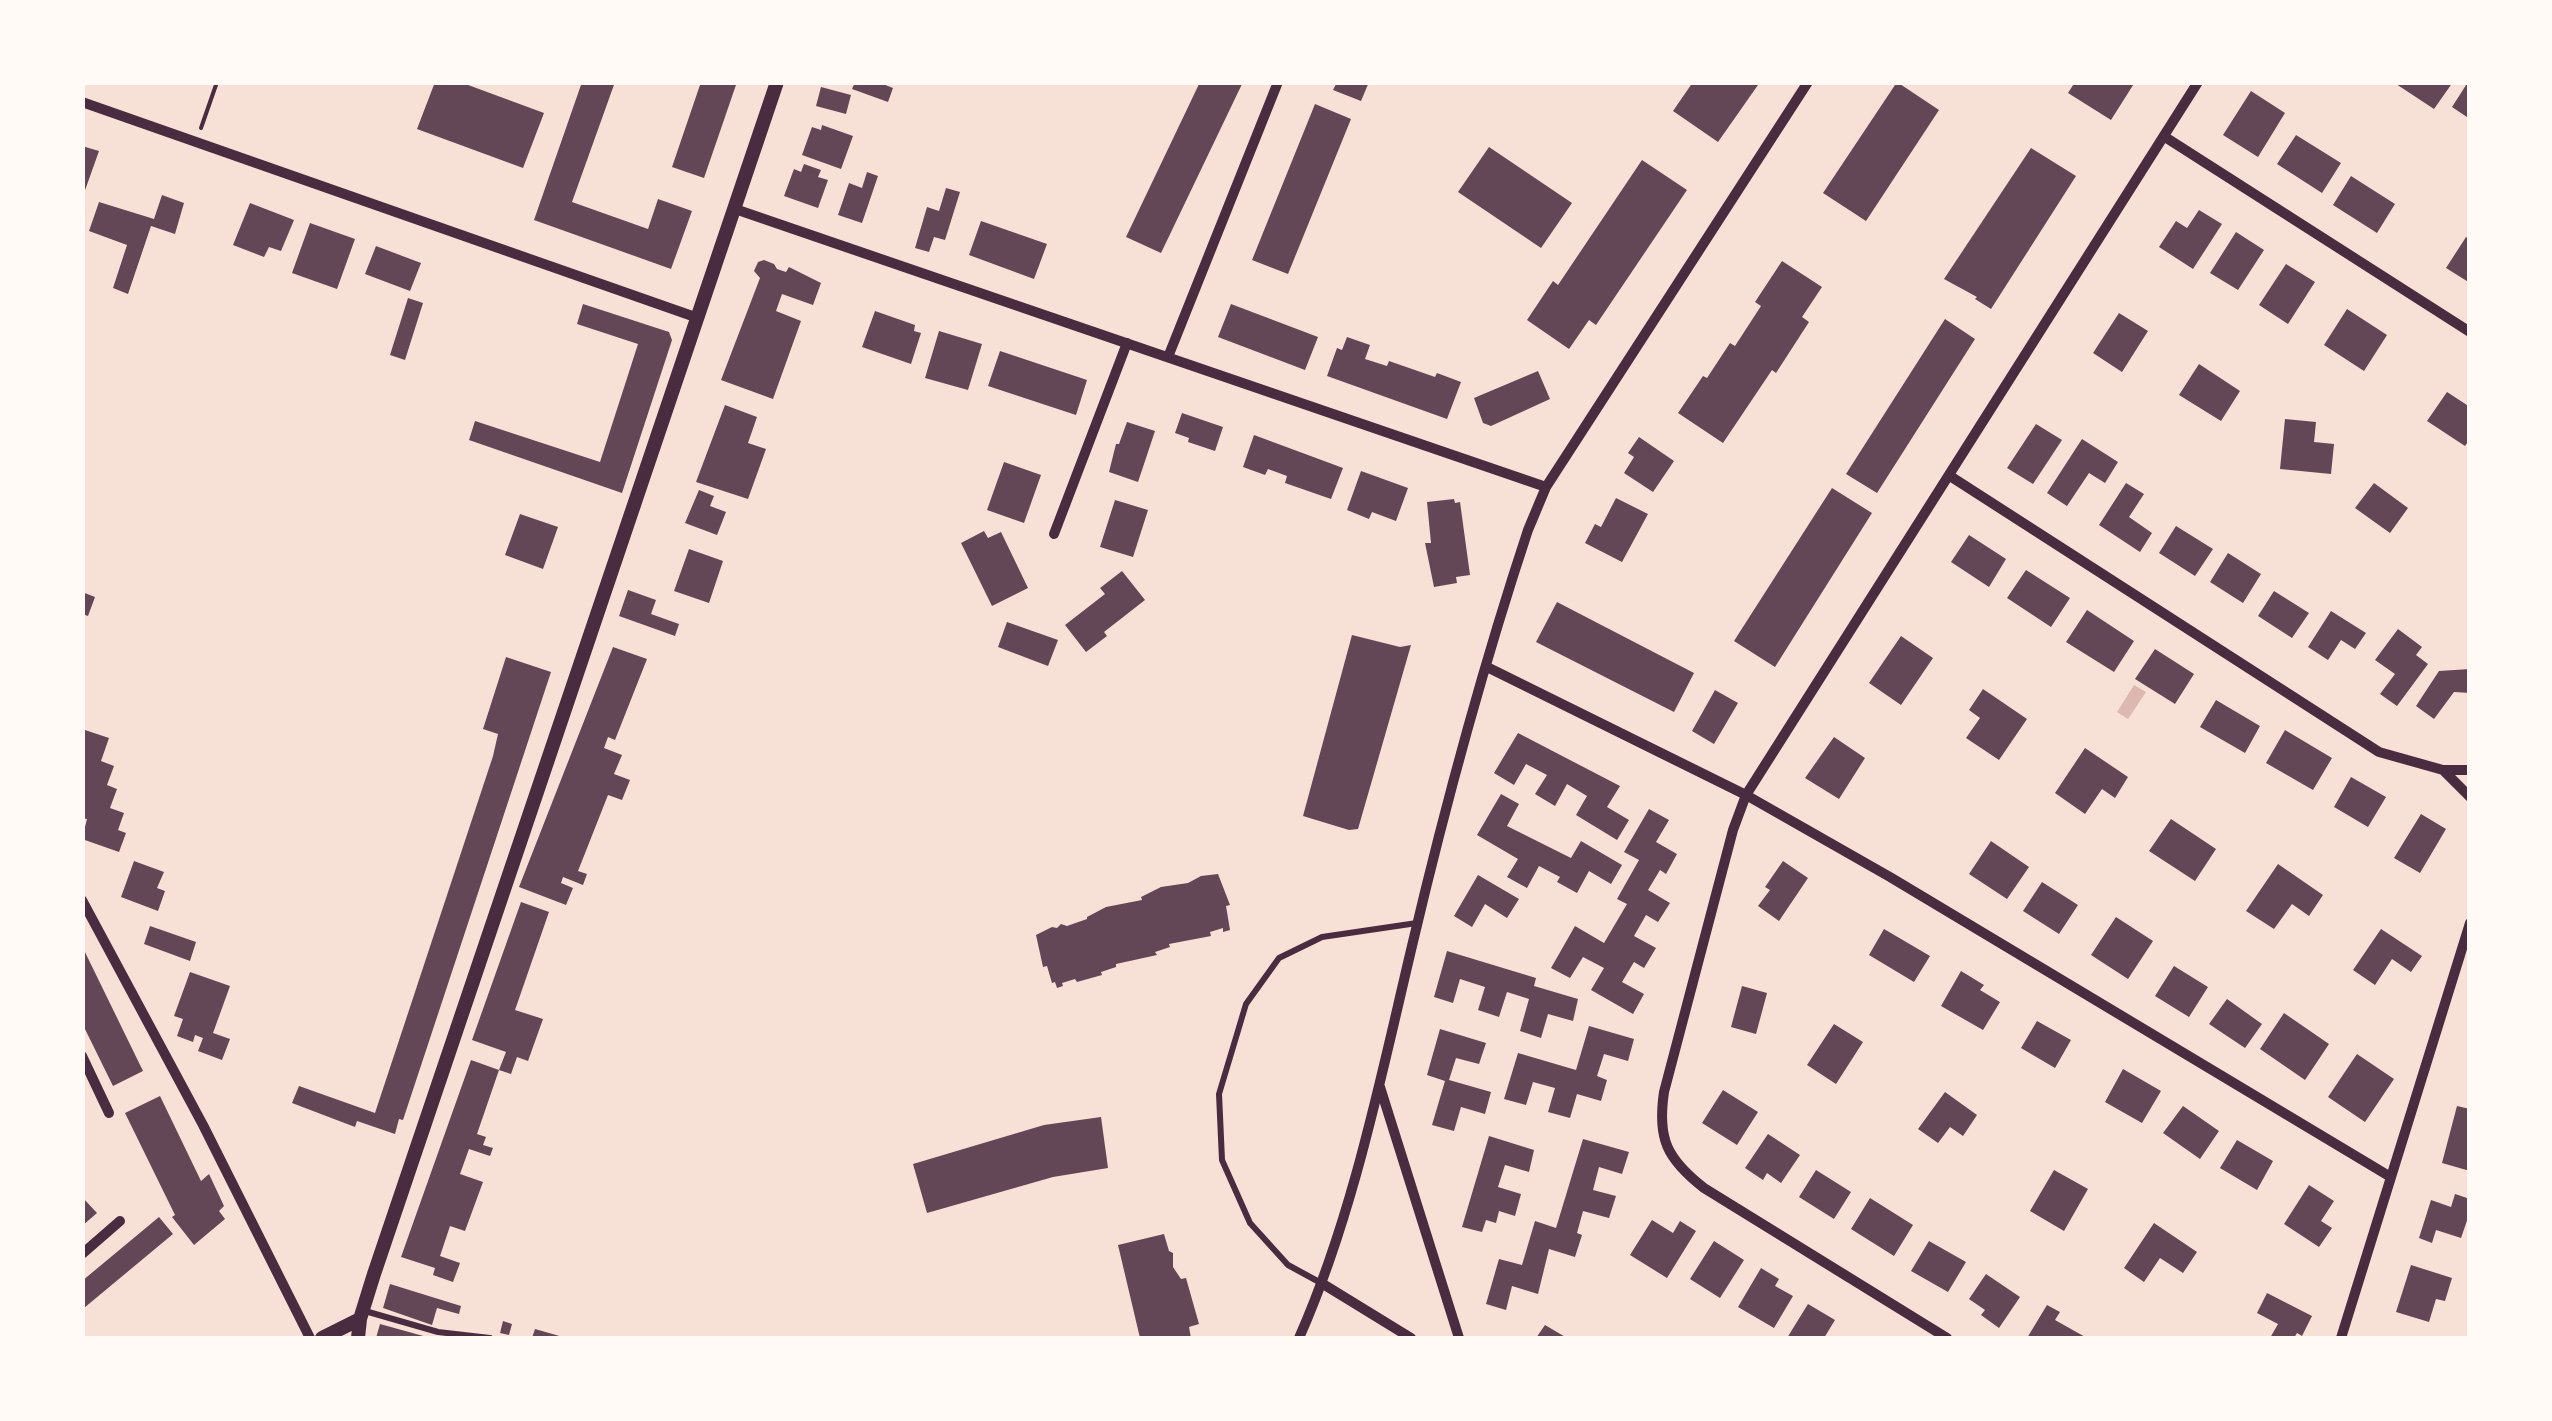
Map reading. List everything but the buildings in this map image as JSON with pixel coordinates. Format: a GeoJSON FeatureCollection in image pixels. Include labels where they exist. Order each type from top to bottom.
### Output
{"type":"FeatureCollection","features":[{"type":"Feature","properties":{"kind":"street"},"geometry":{"type":"LineString","coordinates":[[358,1338],[361,1314],[777,82]]}},
{"type":"Feature","properties":{"kind":"street"},"geometry":{"type":"LineString","coordinates":[[1168,357],[1278,82]]}},
{"type":"Feature","properties":{"kind":"street"},"geometry":{"type":"LineString","coordinates":[[1299,1338],[1323,1284],[1379,1083],[1417,923],[1528,530],[1546,488],[1808,82]]}},
{"type":"Feature","properties":{"kind":"street"},"geometry":{"type":"LineString","coordinates":[[1947,1338],[1679,1169],[1666,1148],[1660,1122],[1664,1092],[1733,830],[1746,795],[2198,82]]}},
{"type":"Feature","properties":{"kind":"street"},"geometry":{"type":"LineString","coordinates":[[82,102],[698,318]]}},
{"type":"Feature","properties":{"kind":"street"},"geometry":{"type":"LineString","coordinates":[[2165,137],[2470,332]]}},
{"type":"Feature","properties":{"kind":"street"},"geometry":{"type":"LineString","coordinates":[[735,208],[1546,488]]}},
{"type":"Feature","properties":{"kind":"street"},"geometry":{"type":"LineString","coordinates":[[1054,534],[1127,343]]}},
{"type":"Feature","properties":{"kind":"street"},"geometry":{"type":"LineString","coordinates":[[1950,476],[2380,752],[2443,770],[2470,770]]}},
{"type":"Feature","properties":{"kind":"street"},"geometry":{"type":"LineString","coordinates":[[1487,668],[1746,795],[1890,876],[2389,1176]]}},
{"type":"Feature","properties":{"kind":"street"},"geometry":{"type":"LineString","coordinates":[[2443,770],[2470,797]]}},
{"type":"Feature","properties":{"kind":"street"},"geometry":{"type":"LineString","coordinates":[[82,900],[203,1125],[310,1338]]}},
{"type":"Feature","properties":{"kind":"street"},"geometry":{"type":"LineString","coordinates":[[2341,1338],[2470,923]]}},
{"type":"Feature","properties":{"kind":"street"},"geometry":{"type":"LineString","coordinates":[[82,1056],[109,1112]]}},
{"type":"Feature","properties":{"kind":"street"},"geometry":{"type":"LineString","coordinates":[[1379,1083],[1459,1338]]}},
{"type":"Feature","properties":{"kind":"street"},"geometry":{"type":"LineString","coordinates":[[82,1254],[120,1221]]}},
{"type":"Feature","properties":{"kind":"street"},"geometry":{"type":"LineString","coordinates":[[1323,1284],[1411,1338]]}},
{"type":"Feature","properties":{"kind":"street"},"geometry":{"type":"LineString","coordinates":[[322,1338],[361,1314]]}},
{"type":"Feature","properties":{"kind":"lane"},"geometry":{"type":"LineString","coordinates":[[1323,1284],[1288,1265],[1250,1223],[1222,1160],[1219,1094],[1246,1004],[1279,958],[1322,937],[1417,923]]}},
{"type":"Feature","properties":{"kind":"lane"},"geometry":{"type":"LineString","coordinates":[[361,1314],[438,1332],[490,1338]]}},
{"type":"Feature","properties":{"kind":"path"},"geometry":{"type":"LineString","coordinates":[[196,141],[217,82]]}},
{"type":"Feature","properties":{"kind":"shaded area"},"geometry":{"type":"Polygon","coordinates":[[[2134,685],[2146,692],[2128,719],[2117,712],[2134,685]]]}}]}
